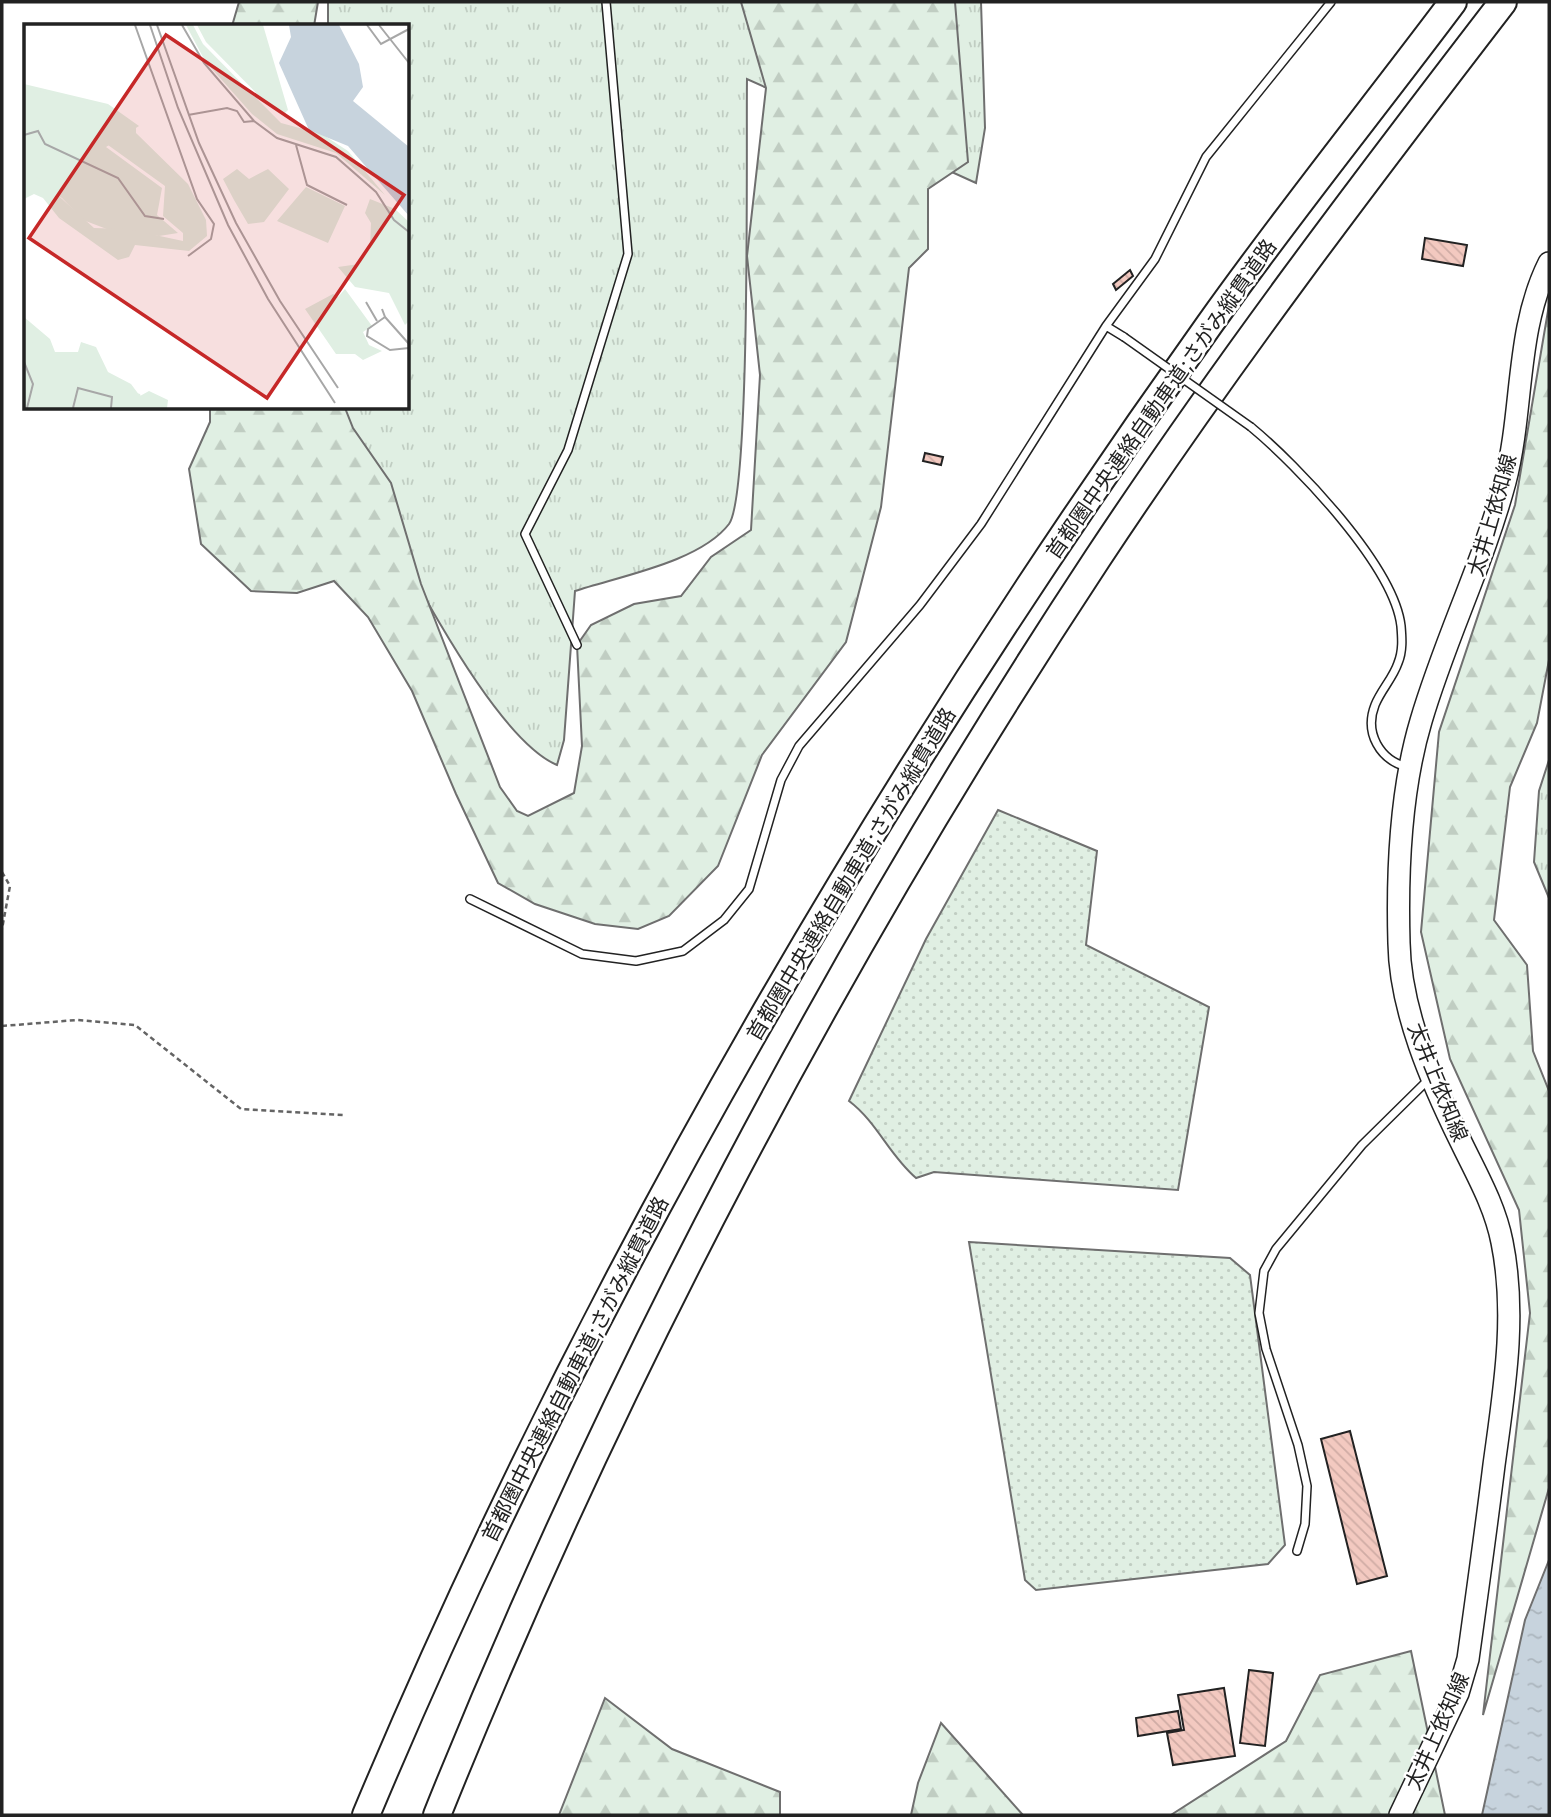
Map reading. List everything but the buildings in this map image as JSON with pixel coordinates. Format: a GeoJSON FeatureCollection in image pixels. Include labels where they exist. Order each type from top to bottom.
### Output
{"type":"FeatureCollection","features":[{"type":"Feature","properties":{"kind":"highway","name":"首都圏中央連絡自動車道;さがみ縦貫道路"},"geometry":{"type":"LineString","coordinates":[[366,1815],[411,1709],[522,1471],[664,1191],[863,845],[1055,547],[1211,322],[1452,2]]}},
{"type":"Feature","properties":{"kind":"highway","name":"首都圏中央連絡自動車道;さがみ縦貫道路"},"geometry":{"type":"LineString","coordinates":[[437,1815],[554,1541],[638,1364],[812,1032],[911,862],[1098,558],[1244,347],[1375,168],[1503,2]]}},
{"type":"Feature","properties":{"kind":"main road","name":"太井上依知線"},"geometry":{"type":"LineString","coordinates":[[1400,1815],[1458,1693],[1468,1659],[1503,1403],[1510,1322],[1502,1241],[1493,1206],[1418,1043],[1398,947],[1402,835],[1420,723],[1485,552],[1506,477],[1526,334],[1535,298],[1549,263]]}},
{"type":"Feature","properties":{"kind":"lane"},"geometry":{"type":"LineString","coordinates":[[576,645],[525,534],[568,450],[628,254],[606,2]]}},
{"type":"Feature","properties":{"kind":"lane"},"geometry":{"type":"LineString","coordinates":[[470,899],[582,954],[636,961],[683,951],[724,920],[749,889],[781,780],[799,747],[920,605],[981,524],[1106,326],[1155,259],[1206,157],[1331,2]]}},
{"type":"Feature","properties":{"kind":"lane"},"geometry":{"type":"LineString","coordinates":[[1106,326],[1251,427],[1312,483],[1383,578],[1395,603],[1402,644],[1398,663],[1375,705],[1371,720],[1380,750],[1392,763],[1412,768]]}},
{"type":"Feature","properties":{"kind":"lane"},"geometry":{"type":"LineString","coordinates":[[1297,1551],[1305,1524],[1307,1486],[1298,1445],[1266,1349],[1259,1313],[1264,1271],[1276,1249],[1362,1145],[1432,1077]]}},
{"type":"Feature","properties":{"kind":"path"},"geometry":{"type":"LineString","coordinates":[[2,872],[10,886],[2,929]]}},
{"type":"Feature","properties":{"kind":"path"},"geometry":{"type":"LineString","coordinates":[[2,1026],[77,1020],[135,1025],[241,1109],[344,1115]]}},
{"type":"Feature","properties":{"kind":"green space"},"geometry":{"type":"Polygon","coordinates":[[[239,2],[318,2],[314,24],[233,24],[239,2]]]}},
{"type":"Feature","properties":{"kind":"green space"},"geometry":{"type":"Polygon","coordinates":[[[328,2],[981,2],[985,128],[976,183],[747,79],[744,386],[736,499],[729,524],[699,548],[658,566],[575,591],[564,740],[557,765],[527,744],[495,707],[461,659],[398,547],[329,410],[410,410],[410,24],[328,24],[328,2]]]}},
{"type":"Feature","properties":{"kind":"green space"},"geometry":{"type":"Polygon","coordinates":[[[741,2],[955,2],[968,162],[928,189],[928,249],[909,268],[881,507],[846,642],[762,755],[718,866],[669,916],[638,929],[595,924],[535,904],[498,883],[412,691],[368,617],[334,581],[297,593],[251,591],[201,544],[189,469],[210,422],[210,410],[346,410],[353,428],[391,483],[421,584],[500,787],[517,811],[528,816],[574,793],[582,746],[577,645],[591,625],[634,604],[681,596],[711,557],[751,530],[760,375],[747,256],[766,88],[741,2]]]}},
{"type":"Feature","properties":{"kind":"green space"},"geometry":{"type":"Polygon","coordinates":[[[1549,305],[1549,660],[1537,723],[1510,787],[1494,920],[1527,965],[1533,1051],[1549,1091],[1549,1488],[1483,1715],[1530,1313],[1519,1210],[1450,1059],[1421,932],[1439,732],[1515,505],[1549,305]]]}},
{"type":"Feature","properties":{"kind":"green space"},"geometry":{"type":"Polygon","coordinates":[[[1549,760],[1549,898],[1534,862],[1539,791],[1549,760]]]}},
{"type":"Feature","properties":{"kind":"green space"},"geometry":{"type":"Polygon","coordinates":[[[998,810],[1097,851],[1086,945],[1209,1007],[1178,1190],[934,1172],[916,1178],[859,1109],[849,1101],[926,939],[998,810]]]}},
{"type":"Feature","properties":{"kind":"green space"},"geometry":{"type":"Polygon","coordinates":[[[969,1242],[1230,1258],[1250,1275],[1285,1545],[1268,1564],[1036,1590],[1025,1580],[969,1242]]]}},
{"type":"Feature","properties":{"kind":"green space"},"geometry":{"type":"Polygon","coordinates":[[[1411,1651],[1445,1815],[1171,1815],[1286,1741],[1320,1675],[1411,1651]]]}},
{"type":"Feature","properties":{"kind":"green space"},"geometry":{"type":"Polygon","coordinates":[[[605,1698],[672,1749],[780,1792],[780,1815],[559,1815],[605,1698]]]}},
{"type":"Feature","properties":{"kind":"green space"},"geometry":{"type":"Polygon","coordinates":[[[941,1723],[1023,1815],[911,1815],[918,1783],[941,1723]]]}},
{"type":"Feature","properties":{"kind":"water"},"geometry":{"type":"Polygon","coordinates":[[[1549,1560],[1549,1815],[1482,1815],[1525,1620],[1549,1560]]]}}]}
